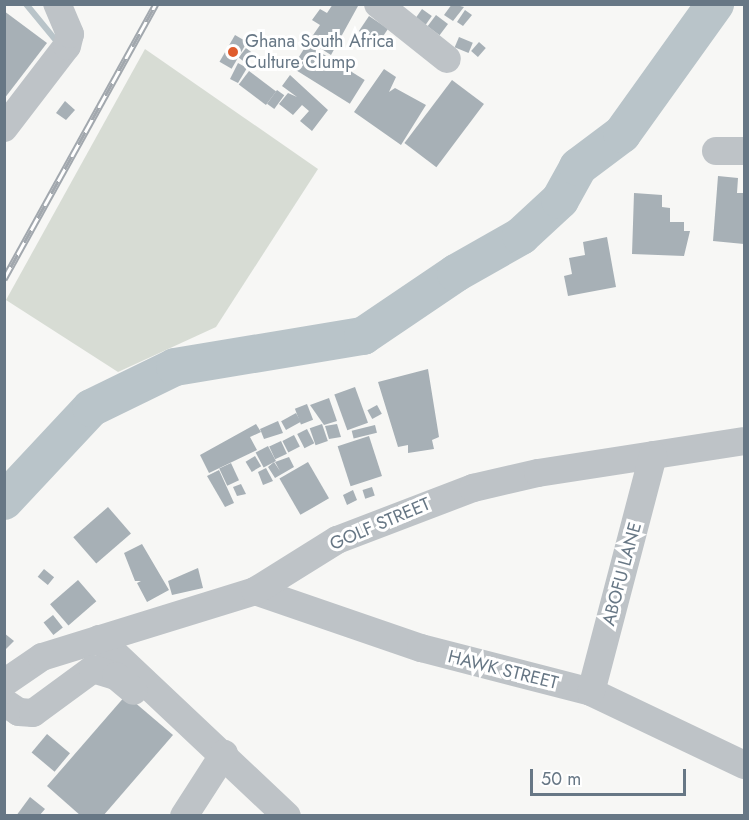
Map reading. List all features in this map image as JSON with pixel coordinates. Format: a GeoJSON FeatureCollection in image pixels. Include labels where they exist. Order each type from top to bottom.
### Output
{"type":"FeatureCollection","features":[{"type":"Feature","properties":{"kind":"street"},"geometry":{"type":"LineString","coordinates":[[378,4],[447,59]]}},
{"type":"Feature","properties":{"kind":"street"},"geometry":{"type":"LineString","coordinates":[[4,128],[68,46],[70,34],[60,5]]}},
{"type":"Feature","properties":{"kind":"street"},"geometry":{"type":"LineString","coordinates":[[717,151],[744,151]]}},
{"type":"Feature","properties":{"kind":"street","name":"GOLF STREET"},"geometry":{"type":"LineString","coordinates":[[4,683],[42,657],[255,591],[337,540],[402,511],[538,473],[744,441]]}},
{"type":"Feature","properties":{"kind":"street","name":"ABOFU LANE"},"geometry":{"type":"LineString","coordinates":[[591,692],[653,455]]}},
{"type":"Feature","properties":{"kind":"street","name":"HAWK STREET"},"geometry":{"type":"LineString","coordinates":[[255,591],[421,648],[591,692],[744,765]]}},
{"type":"Feature","properties":{"kind":"street"},"geometry":{"type":"LineString","coordinates":[[99,639],[224,754],[287,816]]}},
{"type":"Feature","properties":{"kind":"street"},"geometry":{"type":"LineString","coordinates":[[4,702],[19,712],[33,713],[93,669],[104,670],[188,737]]}},
{"type":"Feature","properties":{"kind":"street"},"geometry":{"type":"LineString","coordinates":[[184,816],[224,754]]}},
{"type":"Feature","properties":{"kind":"shaded area"},"geometry":{"type":"Polygon","coordinates":[[[145,49],[318,169],[216,327],[118,372],[6,300],[145,49]]]}},
{"type":"Feature","properties":{"kind":"building"},"geometry":{"type":"Polygon","coordinates":[[[333,4],[358,6],[331,55],[309,41],[320,25],[312,20],[320,9],[327,13],[333,4]]]}},
{"type":"Feature","properties":{"kind":"building"},"geometry":{"type":"Polygon","coordinates":[[[452,4],[464,7],[453,21],[444,15],[452,4]]]}},
{"type":"Feature","properties":{"kind":"building"},"geometry":{"type":"Polygon","coordinates":[[[422,9],[432,16],[426,25],[416,18],[422,9]]]}},
{"type":"Feature","properties":{"kind":"building"},"geometry":{"type":"Polygon","coordinates":[[[465,10],[472,15],[463,26],[457,22],[465,10]]]}},
{"type":"Feature","properties":{"kind":"building"},"geometry":{"type":"Polygon","coordinates":[[[4,11],[47,43],[4,99],[4,11]]]}},
{"type":"Feature","properties":{"kind":"building"},"geometry":{"type":"Polygon","coordinates":[[[436,15],[448,24],[440,35],[428,26],[436,15]]]}},
{"type":"Feature","properties":{"kind":"building"},"geometry":{"type":"Polygon","coordinates":[[[369,16],[388,29],[378,44],[359,31],[369,16]]]}},
{"type":"Feature","properties":{"kind":"building","name":"Ghana South Africa Culture Clump"},"geometry":{"type":"Polygon","coordinates":[[[235,35],[247,42],[232,69],[220,62],[235,35]]]}},
{"type":"Feature","properties":{"kind":"building"},"geometry":{"type":"Polygon","coordinates":[[[459,37],[473,43],[469,53],[455,47],[459,37]]]}},
{"type":"Feature","properties":{"kind":"building"},"geometry":{"type":"Polygon","coordinates":[[[479,42],[486,48],[478,57],[471,51],[479,42]]]}},
{"type":"Feature","properties":{"kind":"building"},"geometry":{"type":"Polygon","coordinates":[[[307,44],[365,80],[350,104],[292,68],[307,44]]]}},
{"type":"Feature","properties":{"kind":"building"},"geometry":{"type":"Polygon","coordinates":[[[246,48],[255,55],[247,64],[239,57],[246,48]]]}},
{"type":"Feature","properties":{"kind":"building"},"geometry":{"type":"Polygon","coordinates":[[[238,63],[247,68],[238,83],[230,79],[238,63]]]}},
{"type":"Feature","properties":{"kind":"building"},"geometry":{"type":"Polygon","coordinates":[[[384,69],[396,77],[389,92],[395,88],[426,105],[401,145],[354,112],[384,69]]]}},
{"type":"Feature","properties":{"kind":"building"},"geometry":{"type":"Polygon","coordinates":[[[249,71],[276,91],[266,105],[239,85],[249,71]]]}},
{"type":"Feature","properties":{"kind":"building"},"geometry":{"type":"Polygon","coordinates":[[[290,75],[328,110],[312,131],[300,121],[309,111],[302,105],[293,115],[279,104],[288,93],[297,97],[282,86],[290,75]]]}},
{"type":"Feature","properties":{"kind":"building"},"geometry":{"type":"Polygon","coordinates":[[[452,80],[484,104],[436,167],[404,143],[452,80]]]}},
{"type":"Feature","properties":{"kind":"building"},"geometry":{"type":"Polygon","coordinates":[[[277,90],[284,95],[274,109],[267,104],[277,90]]]}},
{"type":"Feature","properties":{"kind":"building"},"geometry":{"type":"Polygon","coordinates":[[[65,101],[75,110],[66,120],[56,113],[65,101]]]}},
{"type":"Feature","properties":{"kind":"building"},"geometry":{"type":"Polygon","coordinates":[[[718,176],[738,178],[737,193],[744,193],[744,244],[713,241],[718,176]]]}},
{"type":"Feature","properties":{"kind":"building"},"geometry":{"type":"Polygon","coordinates":[[[634,193],[662,195],[662,207],[670,208],[670,222],[684,222],[684,231],[690,231],[684,256],[632,254],[634,193]]]}},
{"type":"Feature","properties":{"kind":"building"},"geometry":{"type":"Polygon","coordinates":[[[607,237],[616,287],[568,296],[564,276],[572,274],[569,258],[585,255],[583,242],[607,237]]]}},
{"type":"Feature","properties":{"kind":"building"},"geometry":{"type":"Polygon","coordinates":[[[428,369],[439,437],[432,440],[434,449],[408,453],[408,445],[398,447],[378,382],[428,369]]]}},
{"type":"Feature","properties":{"kind":"building"},"geometry":{"type":"Polygon","coordinates":[[[355,387],[368,423],[347,430],[334,395],[355,387]]]}},
{"type":"Feature","properties":{"kind":"building"},"geometry":{"type":"Polygon","coordinates":[[[329,398],[337,421],[324,425],[310,405],[329,398]]]}},
{"type":"Feature","properties":{"kind":"building"},"geometry":{"type":"Polygon","coordinates":[[[307,404],[313,420],[301,425],[295,409],[307,404]]]}},
{"type":"Feature","properties":{"kind":"building"},"geometry":{"type":"Polygon","coordinates":[[[377,405],[382,414],[372,419],[367,410],[377,405]]]}},
{"type":"Feature","properties":{"kind":"building"},"geometry":{"type":"Polygon","coordinates":[[[296,413],[301,422],[286,430],[281,421],[296,413]]]}},
{"type":"Feature","properties":{"kind":"building"},"geometry":{"type":"Polygon","coordinates":[[[278,421],[283,433],[264,439],[260,429],[278,421]]]}},
{"type":"Feature","properties":{"kind":"building"},"geometry":{"type":"Polygon","coordinates":[[[256,424],[261,432],[250,437],[257,450],[209,473],[200,455],[256,424]]]}},
{"type":"Feature","properties":{"kind":"building"},"geometry":{"type":"Polygon","coordinates":[[[322,424],[328,441],[316,445],[310,428],[322,424]]]}},
{"type":"Feature","properties":{"kind":"building"},"geometry":{"type":"Polygon","coordinates":[[[337,424],[341,437],[329,439],[325,426],[337,424]]]}},
{"type":"Feature","properties":{"kind":"building"},"geometry":{"type":"Polygon","coordinates":[[[375,425],[377,433],[354,439],[352,431],[375,425]]]}},
{"type":"Feature","properties":{"kind":"building"},"geometry":{"type":"Polygon","coordinates":[[[307,429],[314,443],[304,448],[297,434],[307,429]]]}},
{"type":"Feature","properties":{"kind":"building"},"geometry":{"type":"Polygon","coordinates":[[[294,435],[300,447],[288,452],[282,441],[294,435]]]}},
{"type":"Feature","properties":{"kind":"building"},"geometry":{"type":"Polygon","coordinates":[[[369,436],[382,476],[351,486],[338,446],[369,436]]]}},
{"type":"Feature","properties":{"kind":"building"},"geometry":{"type":"Polygon","coordinates":[[[281,441],[287,454],[275,459],[269,446],[281,441]]]}},
{"type":"Feature","properties":{"kind":"building"},"geometry":{"type":"Polygon","coordinates":[[[268,446],[276,461],[264,468],[256,453],[268,446]]]}},
{"type":"Feature","properties":{"kind":"building"},"geometry":{"type":"Polygon","coordinates":[[[255,456],[261,466],[252,472],[246,462],[255,456]]]}},
{"type":"Feature","properties":{"kind":"building"},"geometry":{"type":"Polygon","coordinates":[[[289,457],[294,467],[275,478],[268,467],[274,462],[280,471],[275,462],[289,457]]]}},
{"type":"Feature","properties":{"kind":"building"},"geometry":{"type":"Polygon","coordinates":[[[308,462],[329,498],[300,515],[279,479],[308,462]]]}},
{"type":"Feature","properties":{"kind":"building"},"geometry":{"type":"Polygon","coordinates":[[[231,463],[239,480],[227,486],[219,468],[231,463]]]}},
{"type":"Feature","properties":{"kind":"building"},"geometry":{"type":"Polygon","coordinates":[[[266,468],[273,481],[263,485],[258,472],[266,468]]]}},
{"type":"Feature","properties":{"kind":"building"},"geometry":{"type":"Polygon","coordinates":[[[219,470],[234,503],[225,507],[207,476],[219,470]]]}},
{"type":"Feature","properties":{"kind":"building"},"geometry":{"type":"Polygon","coordinates":[[[241,484],[246,494],[237,496],[233,487],[241,484]]]}},
{"type":"Feature","properties":{"kind":"building"},"geometry":{"type":"Polygon","coordinates":[[[372,487],[375,496],[365,499],[362,490],[372,487]]]}},
{"type":"Feature","properties":{"kind":"building"},"geometry":{"type":"Polygon","coordinates":[[[353,490],[357,500],[347,505],[343,495],[353,490]]]}},
{"type":"Feature","properties":{"kind":"building"},"geometry":{"type":"Polygon","coordinates":[[[108,507],[131,533],[96,564],[73,537],[108,507]]]}},
{"type":"Feature","properties":{"kind":"building"},"geometry":{"type":"Polygon","coordinates":[[[142,544],[169,590],[147,602],[137,583],[141,581],[135,581],[124,553],[142,544]]]}},
{"type":"Feature","properties":{"kind":"building"},"geometry":{"type":"Polygon","coordinates":[[[198,568],[203,588],[172,595],[168,581],[198,568]]]}},
{"type":"Feature","properties":{"kind":"building"},"geometry":{"type":"Polygon","coordinates":[[[44,569],[54,577],[48,585],[38,577],[44,569]]]}},
{"type":"Feature","properties":{"kind":"building"},"geometry":{"type":"Polygon","coordinates":[[[78,580],[96,601],[68,625],[50,604],[78,580]]]}},
{"type":"Feature","properties":{"kind":"building"},"geometry":{"type":"Polygon","coordinates":[[[53,615],[63,628],[53,635],[44,622],[53,615]]]}},
{"type":"Feature","properties":{"kind":"building"},"geometry":{"type":"Polygon","coordinates":[[[4,633],[14,641],[4,651],[4,633]]]}},
{"type":"Feature","properties":{"kind":"building"},"geometry":{"type":"Polygon","coordinates":[[[126,695],[173,735],[103,816],[81,816],[47,786],[126,695]]]}},
{"type":"Feature","properties":{"kind":"building"},"geometry":{"type":"Polygon","coordinates":[[[47,734],[70,753],[55,772],[32,752],[47,734]]]}},
{"type":"Feature","properties":{"kind":"building"},"geometry":{"type":"Polygon","coordinates":[[[30,797],[45,809],[39,816],[16,816],[30,797]]]}},
{"type":"Feature","properties":{"kind":"waterway"},"geometry":{"type":"LineString","coordinates":[[26,4],[58,43]]}},
{"type":"Feature","properties":{"kind":"waterway"},"geometry":{"type":"LineString","coordinates":[[4,501],[91,408],[175,367],[363,336],[456,273],[521,236],[560,200],[578,167],[622,134],[715,4]]}},
{"type":"Feature","properties":{"kind":"railway"},"geometry":{"type":"LineString","coordinates":[[4,279],[156,4]]}},
{"type":"Feature","properties":{"kind":"place","name":"Ghana South Africa Culture Clump"},"geometry":{"type":"Point","coordinates":[233,52]}}]}
